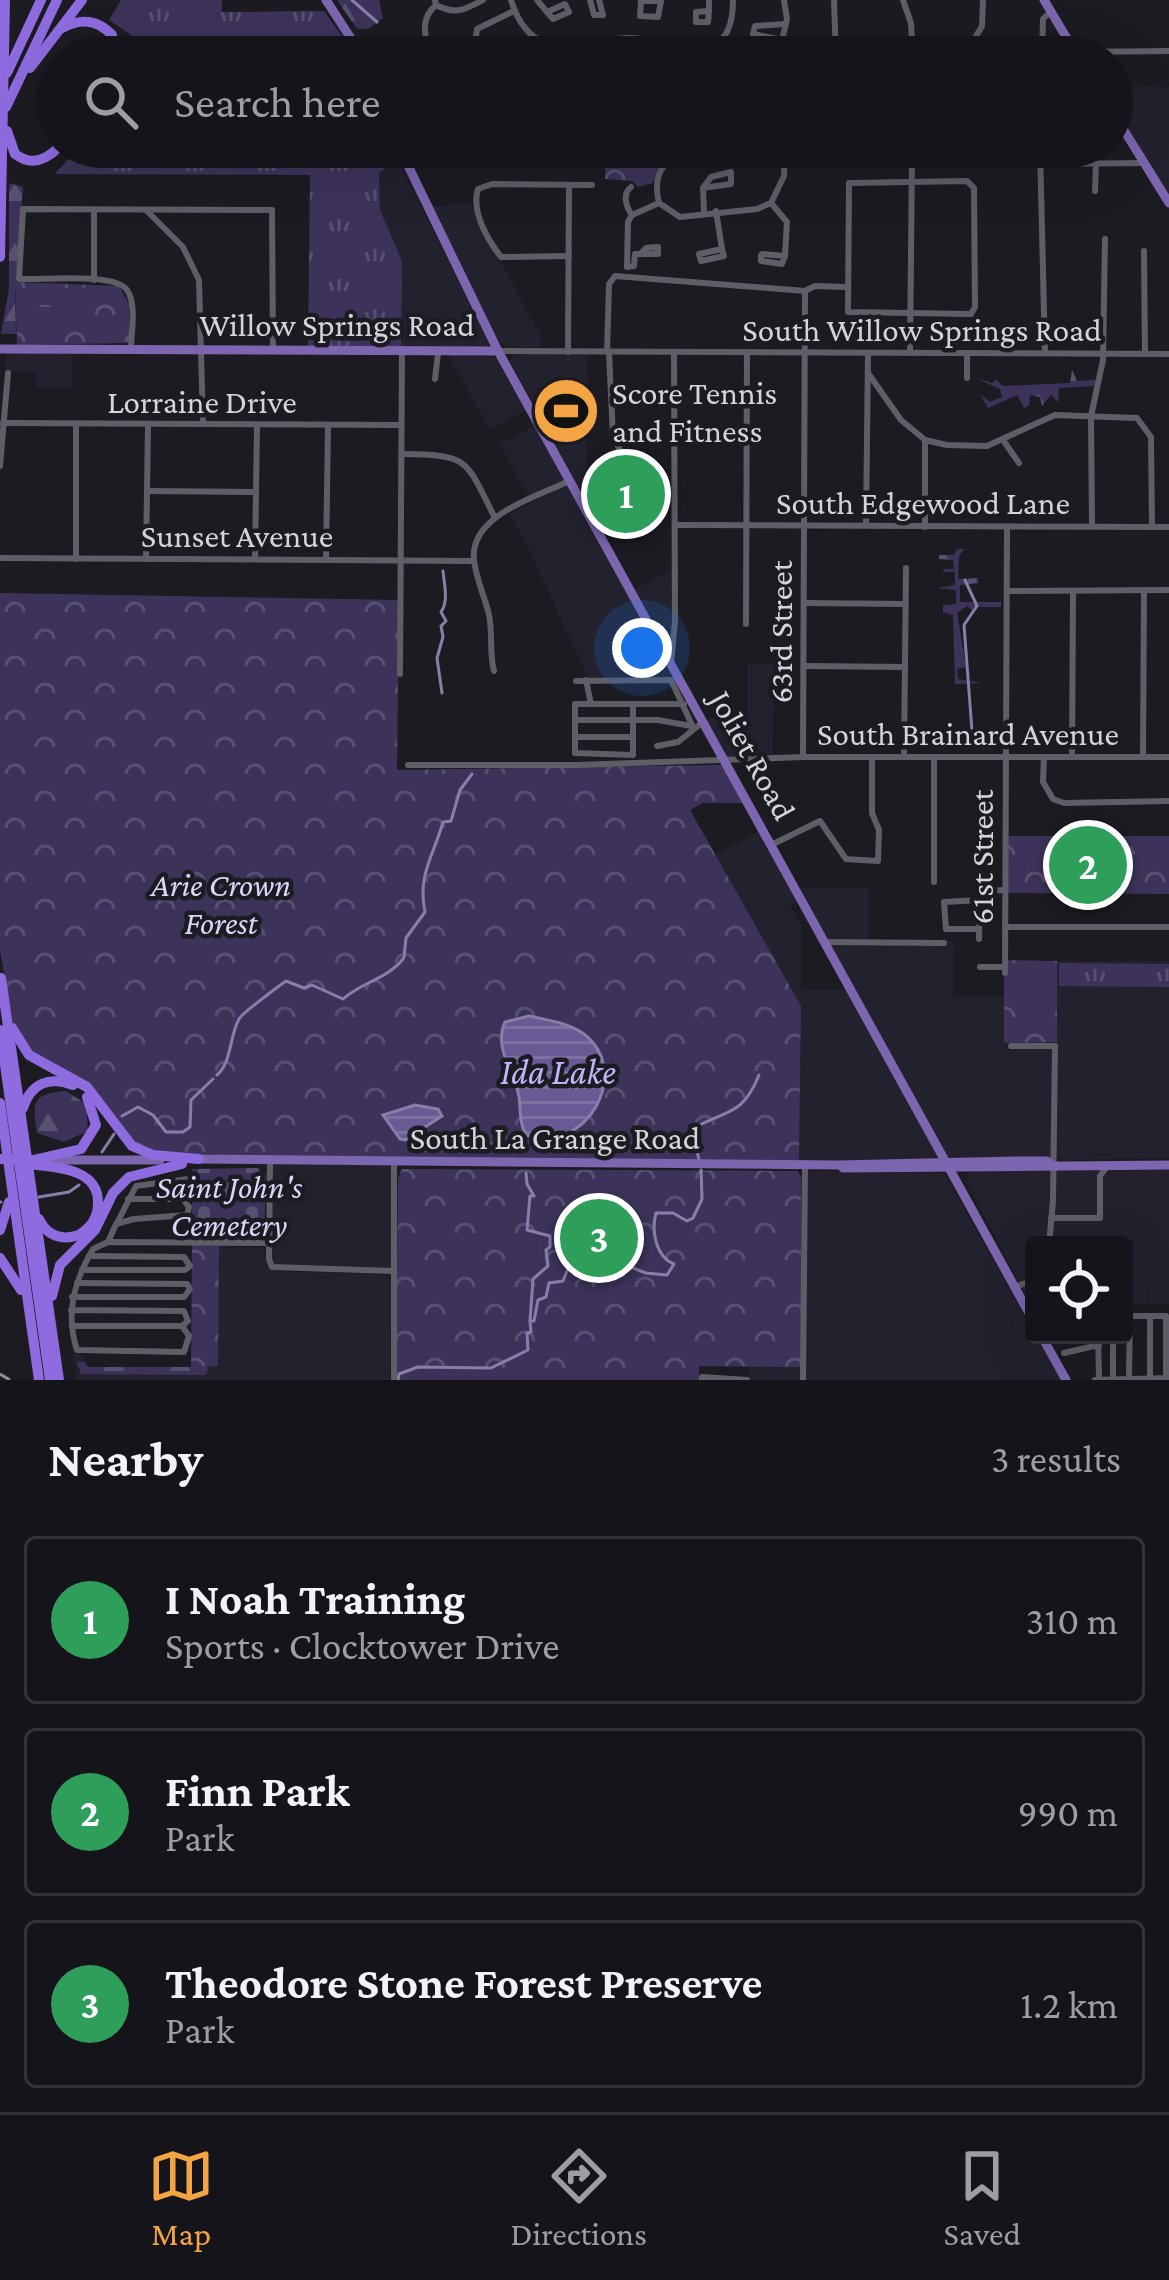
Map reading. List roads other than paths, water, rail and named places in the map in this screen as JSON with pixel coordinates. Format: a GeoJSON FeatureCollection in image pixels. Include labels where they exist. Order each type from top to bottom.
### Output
{"type":"FeatureCollection","features":[{"type":"Feature","properties":{"kind":"highway"},"geometry":{"type":"LineString","coordinates":[[5,0],[7,134],[15,154],[36,161]]}},
{"type":"Feature","properties":{"kind":"highway"},"geometry":{"type":"LineString","coordinates":[[0,121],[15,54],[41,0]]}},
{"type":"Feature","properties":{"kind":"highway"},"geometry":{"type":"LineString","coordinates":[[38,36],[57,0]]}},
{"type":"Feature","properties":{"kind":"highway"},"geometry":{"type":"LineString","coordinates":[[54,36],[82,0]]}},
{"type":"Feature","properties":{"kind":"highway"},"geometry":{"type":"LineString","coordinates":[[59,30],[72,22],[96,22],[112,36]]}},
{"type":"Feature","properties":{"kind":"highway"},"geometry":{"type":"LineString","coordinates":[[0,257],[9,89],[36,39]]}},
{"type":"Feature","properties":{"kind":"highway"},"geometry":{"type":"LineString","coordinates":[[9,89],[36,57]]}},
{"type":"Feature","properties":{"kind":"highway"},"geometry":{"type":"LineString","coordinates":[[0,975],[57,1359]]}},
{"type":"Feature","properties":{"kind":"highway"},"geometry":{"type":"LineString","coordinates":[[0,975],[13,1030],[29,1055],[82,1082],[132,1146],[153,1155],[199,1159]]}},
{"type":"Feature","properties":{"kind":"highway"},"geometry":{"type":"LineString","coordinates":[[0,1030],[50,1380]]}},
{"type":"Feature","properties":{"kind":"highway"},"geometry":{"type":"LineString","coordinates":[[24,1136],[25,1101],[36,1086],[64,1082],[85,1094],[96,1119],[91,1139],[72,1154],[40,1162]]}},
{"type":"Feature","properties":{"kind":"highway"},"geometry":{"type":"LineString","coordinates":[[0,1103],[2,1158]]}},
{"type":"Feature","properties":{"kind":"highway"},"geometry":{"type":"LineString","coordinates":[[0,1132],[39,1380]]}},
{"type":"Feature","properties":{"kind":"highway"},"geometry":{"type":"LineString","coordinates":[[2,1158],[74,1171],[91,1182],[98,1193],[98,1206],[89,1228],[71,1238],[51,1234],[40,1220],[30,1180]]}},
{"type":"Feature","properties":{"kind":"highway"},"geometry":{"type":"LineString","coordinates":[[59,1380],[52,1292],[60,1265],[95,1230],[113,1193],[129,1178],[182,1164]]}},
{"type":"Feature","properties":{"kind":"highway"},"geometry":{"type":"LineString","coordinates":[[0,1230],[8,1214],[10,1175]]}},
{"type":"Feature","properties":{"kind":"highway"},"geometry":{"type":"LineString","coordinates":[[0,1258],[22,1291],[36,1359]]}},
{"type":"Feature","properties":{"kind":"main road"},"geometry":{"type":"LineString","coordinates":[[326,0],[349,36]]}},
{"type":"Feature","properties":{"kind":"main road"},"geometry":{"type":"LineString","coordinates":[[1044,0],[1065,36]]}},
{"type":"Feature","properties":{"kind":"main road"},"geometry":{"type":"LineString","coordinates":[[1133,145],[1169,202]]}},
{"type":"Feature","properties":{"kind":"main road","name":"Joliet Road"},"geometry":{"type":"LineString","coordinates":[[408,168],[499,351],[671,664],[698,724],[727,761],[1025,1305]]}},
{"type":"Feature","properties":{"kind":"main road","name":"Willow Springs Road"},"geometry":{"type":"LineString","coordinates":[[1,349],[499,351]]}},
{"type":"Feature","properties":{"kind":"main road"},"geometry":{"type":"LineString","coordinates":[[733,772],[743,760]]}},
{"type":"Feature","properties":{"kind":"main road","name":"South La Grange Road"},"geometry":{"type":"LineString","coordinates":[[238,1162],[947,1166],[1047,1161],[1053,1165]]}},
{"type":"Feature","properties":{"kind":"main road"},"geometry":{"type":"LineString","coordinates":[[40,1162],[238,1162]]}},
{"type":"Feature","properties":{"kind":"main road"},"geometry":{"type":"LineString","coordinates":[[40,1162],[238,1162]]}},
{"type":"Feature","properties":{"kind":"main road","name":"South La Grange Road"},"geometry":{"type":"LineString","coordinates":[[947,1166],[1169,1166]]}},
{"type":"Feature","properties":{"kind":"main road"},"geometry":{"type":"LineString","coordinates":[[963,1192],[969,1169]]}},
{"type":"Feature","properties":{"kind":"main road"},"geometry":{"type":"LineString","coordinates":[[1046,1344],[1066,1380]]}},
{"type":"Feature","properties":{"kind":"street"},"geometry":{"type":"LineString","coordinates":[[425,36],[425,20],[436,3],[449,12],[463,11],[483,0]]}},
{"type":"Feature","properties":{"kind":"street"},"geometry":{"type":"LineString","coordinates":[[511,0],[514,11],[537,36]]}},
{"type":"Feature","properties":{"kind":"street"},"geometry":{"type":"LineString","coordinates":[[537,0],[547,12]]}},
{"type":"Feature","properties":{"kind":"street"},"geometry":{"type":"LineString","coordinates":[[709,0],[709,11]]}},
{"type":"Feature","properties":{"kind":"street"},"geometry":{"type":"LineString","coordinates":[[723,36],[734,0]]}},
{"type":"Feature","properties":{"kind":"street"},"geometry":{"type":"LineString","coordinates":[[783,36],[784,0]]}},
{"type":"Feature","properties":{"kind":"street"},"geometry":{"type":"LineString","coordinates":[[834,0],[835,36]]}},
{"type":"Feature","properties":{"kind":"street"},"geometry":{"type":"LineString","coordinates":[[903,0],[911,36]]}},
{"type":"Feature","properties":{"kind":"street"},"geometry":{"type":"LineString","coordinates":[[976,36],[982,26],[983,0]]}},
{"type":"Feature","properties":{"kind":"street"},"geometry":{"type":"LineString","coordinates":[[475,36],[476,29],[514,11]]}},
{"type":"Feature","properties":{"kind":"street"},"geometry":{"type":"LineString","coordinates":[[1043,36],[1043,20],[1050,12]]}},
{"type":"Feature","properties":{"kind":"street"},"geometry":{"type":"LineString","coordinates":[[763,36],[753,34],[755,26],[786,24]]}},
{"type":"Feature","properties":{"kind":"street"},"geometry":{"type":"LineString","coordinates":[[1133,53],[1169,51]]}},
{"type":"Feature","properties":{"kind":"street"},"geometry":{"type":"LineString","coordinates":[[1133,163],[1144,163]]}},
{"type":"Feature","properties":{"kind":"street"},"geometry":{"type":"LineString","coordinates":[[662,168],[656,186],[659,203],[680,217],[771,203],[784,168]]}},
{"type":"Feature","properties":{"kind":"street"},"geometry":{"type":"LineString","coordinates":[[910,353],[911,168]]}},
{"type":"Feature","properties":{"kind":"street"},"geometry":{"type":"LineString","coordinates":[[1040,168],[1045,353]]}},
{"type":"Feature","properties":{"kind":"street"},"geometry":{"type":"LineString","coordinates":[[1095,191],[1096,168]]}},
{"type":"Feature","properties":{"kind":"street"},"geometry":{"type":"LineString","coordinates":[[703,188],[731,184],[731,172],[711,178],[703,188],[704,212]]}},
{"type":"Feature","properties":{"kind":"street"},"geometry":{"type":"LineString","coordinates":[[968,181],[974,188],[971,314],[854,314],[846,307],[850,183],[911,182],[968,181]]}},
{"type":"Feature","properties":{"kind":"street"},"geometry":{"type":"LineString","coordinates":[[569,256],[501,256],[478,214],[474,196],[478,189],[492,184],[592,185]]}},
{"type":"Feature","properties":{"kind":"street"},"geometry":{"type":"LineString","coordinates":[[568,352],[569,185]]}},
{"type":"Feature","properties":{"kind":"street"},"geometry":{"type":"LineString","coordinates":[[631,187],[626,207],[632,214]]}},
{"type":"Feature","properties":{"kind":"street"},"geometry":{"type":"LineString","coordinates":[[634,253],[628,222],[632,214],[659,203]]}},
{"type":"Feature","properties":{"kind":"street"},"geometry":{"type":"LineString","coordinates":[[771,203],[787,222],[785,256]]}},
{"type":"Feature","properties":{"kind":"street"},"geometry":{"type":"LineString","coordinates":[[131,350],[128,291],[117,282],[20,279],[23,209],[272,210],[273,350]]}},
{"type":"Feature","properties":{"kind":"street"},"geometry":{"type":"LineString","coordinates":[[94,210],[94,280]]}},
{"type":"Feature","properties":{"kind":"street"},"geometry":{"type":"LineString","coordinates":[[146,210],[192,262],[202,296],[202,424]]}},
{"type":"Feature","properties":{"kind":"street"},"geometry":{"type":"LineString","coordinates":[[716,211],[722,249]]}},
{"type":"Feature","properties":{"kind":"street"},"geometry":{"type":"LineString","coordinates":[[1092,526],[1091,416],[1103,353],[1105,239]]}},
{"type":"Feature","properties":{"kind":"street"},"geometry":{"type":"LineString","coordinates":[[1144,251],[1144,354]]}},
{"type":"Feature","properties":{"kind":"street"},"geometry":{"type":"LineString","coordinates":[[583,506],[620,483],[627,470],[613,437],[608,352],[611,280],[805,291],[815,286],[846,287]]}},
{"type":"Feature","properties":{"kind":"street","name":"63rd Street"},"geometry":{"type":"LineString","coordinates":[[802,757],[805,291]]}},
{"type":"Feature","properties":{"kind":"street"},"geometry":{"type":"LineString","coordinates":[[400,674],[402,351]]}},
{"type":"Feature","properties":{"kind":"street"},"geometry":{"type":"LineString","coordinates":[[435,379],[438,351]]}},
{"type":"Feature","properties":{"kind":"street","name":"Willow Springs Road"},"geometry":{"type":"LineString","coordinates":[[499,351],[674,352]]}},
{"type":"Feature","properties":{"kind":"street"},"geometry":{"type":"LineString","coordinates":[[671,664],[675,654],[674,352]]}},
{"type":"Feature","properties":{"kind":"street","name":"South Willow Springs Road"},"geometry":{"type":"LineString","coordinates":[[674,352],[1169,354]]}},
{"type":"Feature","properties":{"kind":"street"},"geometry":{"type":"LineString","coordinates":[[746,624],[747,352]]}},
{"type":"Feature","properties":{"kind":"street"},"geometry":{"type":"LineString","coordinates":[[866,525],[868,353]]}},
{"type":"Feature","properties":{"kind":"street"},"geometry":{"type":"LineString","coordinates":[[967,353],[967,378]]}},
{"type":"Feature","properties":{"kind":"street"},"geometry":{"type":"LineString","coordinates":[[0,466],[8,373]]}},
{"type":"Feature","properties":{"kind":"street"},"geometry":{"type":"LineString","coordinates":[[868,373],[887,405],[925,440],[969,447],[1003,440],[1042,418],[1134,416],[1150,431],[1152,526]]}},
{"type":"Feature","properties":{"kind":"street","name":"Lorraine Drive"},"geometry":{"type":"LineString","coordinates":[[3,423],[401,425]]}},
{"type":"Feature","properties":{"kind":"street"},"geometry":{"type":"LineString","coordinates":[[76,424],[76,559]]}},
{"type":"Feature","properties":{"kind":"street"},"geometry":{"type":"LineString","coordinates":[[146,559],[148,424]]}},
{"type":"Feature","properties":{"kind":"street"},"geometry":{"type":"LineString","coordinates":[[255,559],[256,424]]}},
{"type":"Feature","properties":{"kind":"street"},"geometry":{"type":"LineString","coordinates":[[326,559],[328,425]]}},
{"type":"Feature","properties":{"kind":"street"},"geometry":{"type":"LineString","coordinates":[[925,440],[925,527]]}},
{"type":"Feature","properties":{"kind":"street"},"geometry":{"type":"LineString","coordinates":[[1003,440],[1019,464]]}},
{"type":"Feature","properties":{"kind":"street"},"geometry":{"type":"LineString","coordinates":[[401,454],[446,454],[460,460],[470,468],[495,518]]}},
{"type":"Feature","properties":{"kind":"street"},"geometry":{"type":"LineString","coordinates":[[494,671],[490,617],[474,561],[480,532],[495,518],[569,481]]}},
{"type":"Feature","properties":{"kind":"street"},"geometry":{"type":"LineString","coordinates":[[147,491],[256,492]]}},
{"type":"Feature","properties":{"kind":"street","name":"South Edgewood Lane"},"geometry":{"type":"LineString","coordinates":[[676,525],[1169,527]]}},
{"type":"Feature","properties":{"kind":"street","name":"61st Street"},"geometry":{"type":"LineString","coordinates":[[980,967],[1005,970],[1007,526]]}},
{"type":"Feature","properties":{"kind":"street","name":"Sunset Avenue"},"geometry":{"type":"LineString","coordinates":[[0,558],[474,561]]}},
{"type":"Feature","properties":{"kind":"street"},"geometry":{"type":"LineString","coordinates":[[904,757],[906,568]]}},
{"type":"Feature","properties":{"kind":"street"},"geometry":{"type":"LineString","coordinates":[[1143,758],[1144,590]]}},
{"type":"Feature","properties":{"kind":"street"},"geometry":{"type":"LineString","coordinates":[[1007,591],[1169,590]]}},
{"type":"Feature","properties":{"kind":"street"},"geometry":{"type":"LineString","coordinates":[[1072,758],[1073,591]]}},
{"type":"Feature","properties":{"kind":"street"},"geometry":{"type":"LineString","coordinates":[[804,603],[905,604]]}},
{"type":"Feature","properties":{"kind":"street"},"geometry":{"type":"LineString","coordinates":[[804,666],[905,667]]}},
{"type":"Feature","properties":{"kind":"street"},"geometry":{"type":"LineString","coordinates":[[576,680],[671,680],[698,724]]}},
{"type":"Feature","properties":{"kind":"street"},"geometry":{"type":"LineString","coordinates":[[586,680],[591,704]]}},
{"type":"Feature","properties":{"kind":"street"},"geometry":{"type":"LineString","coordinates":[[633,704],[633,759],[575,753],[575,704],[633,704],[684,704]]}},
{"type":"Feature","properties":{"kind":"street"},"geometry":{"type":"LineString","coordinates":[[575,720],[698,724]]}},
{"type":"Feature","properties":{"kind":"street"},"geometry":{"type":"LineString","coordinates":[[657,746],[677,742],[698,724]]}},
{"type":"Feature","properties":{"kind":"street"},"geometry":{"type":"LineString","coordinates":[[575,737],[633,737]]}},
{"type":"Feature","properties":{"kind":"street","name":"South Brainard Avenue"},"geometry":{"type":"LineString","coordinates":[[408,765],[802,757],[1169,758]]}},
{"type":"Feature","properties":{"kind":"street"},"geometry":{"type":"LineString","coordinates":[[771,845],[820,821],[846,859],[878,861],[872,757]]}},
{"type":"Feature","properties":{"kind":"street"},"geometry":{"type":"LineString","coordinates":[[934,757],[934,882]]}},
{"type":"Feature","properties":{"kind":"street"},"geometry":{"type":"LineString","coordinates":[[1044,758],[1043,782],[1053,799],[1169,801]]}},
{"type":"Feature","properties":{"kind":"street"},"geometry":{"type":"LineString","coordinates":[[979,939],[980,900],[987,891],[1005,890]]}},
{"type":"Feature","properties":{"kind":"street"},"geometry":{"type":"LineString","coordinates":[[980,900],[946,900],[946,928],[980,929]]}},
{"type":"Feature","properties":{"kind":"street"},"geometry":{"type":"LineString","coordinates":[[1005,927],[1169,927]]}},
{"type":"Feature","properties":{"kind":"street"},"geometry":{"type":"LineString","coordinates":[[826,941],[944,943]]}},
{"type":"Feature","properties":{"kind":"street"},"geometry":{"type":"LineString","coordinates":[[1011,1046],[1054,1046],[1049,1236]]}},
{"type":"Feature","properties":{"kind":"street"},"geometry":{"type":"LineString","coordinates":[[270,1162],[272,1268],[393,1270]]}},
{"type":"Feature","properties":{"kind":"street"},"geometry":{"type":"LineString","coordinates":[[394,1163],[394,1380]]}},
{"type":"Feature","properties":{"kind":"street"},"geometry":{"type":"LineString","coordinates":[[802,1380],[805,1165]]}},
{"type":"Feature","properties":{"kind":"street"},"geometry":{"type":"LineString","coordinates":[[1050,1218],[1100,1218],[1100,1176],[1092,1165]]}},
{"type":"Feature","properties":{"kind":"street"},"geometry":{"type":"LineString","coordinates":[[1100,1176],[1108,1165]]}},
{"type":"Feature","properties":{"kind":"street"},"geometry":{"type":"LineString","coordinates":[[108,1242],[128,1199],[142,1184],[188,1179]]}},
{"type":"Feature","properties":{"kind":"street"},"geometry":{"type":"LineString","coordinates":[[116,1224],[187,1215],[189,1207],[183,1199],[128,1199]]}},
{"type":"Feature","properties":{"kind":"street"},"geometry":{"type":"LineString","coordinates":[[182,1326],[189,1334],[184,1352],[77,1350],[72,1297],[96,1246],[108,1242],[269,1243]]}},
{"type":"Feature","properties":{"kind":"street"},"geometry":{"type":"LineString","coordinates":[[82,1270],[185,1270],[190,1264],[184,1257],[89,1256]]}},
{"type":"Feature","properties":{"kind":"street"},"geometry":{"type":"LineString","coordinates":[[72,1297],[184,1297],[190,1289],[187,1284],[76,1283]]}},
{"type":"Feature","properties":{"kind":"street"},"geometry":{"type":"LineString","coordinates":[[1015,1287],[1025,1283]]}},
{"type":"Feature","properties":{"kind":"street"},"geometry":{"type":"LineString","coordinates":[[71,1310],[182,1310],[189,1318],[182,1326],[72,1326]]}},
{"type":"Feature","properties":{"kind":"street"},"geometry":{"type":"LineString","coordinates":[[1064,1353],[1099,1345],[1097,1380],[1167,1378],[1168,1316],[1133,1316]]}},
{"type":"Feature","properties":{"kind":"street"},"geometry":{"type":"LineString","coordinates":[[1150,1316],[1150,1379]]}},
{"type":"Feature","properties":{"kind":"street"},"geometry":{"type":"LineString","coordinates":[[1113,1344],[1113,1379]]}},
{"type":"Feature","properties":{"kind":"street"},"geometry":{"type":"LineString","coordinates":[[1128,1344],[1129,1379]]}},
{"type":"Feature","properties":{"kind":"street"},"geometry":{"type":"LineString","coordinates":[[702,1378],[748,1380]]}},
{"type":"Feature","properties":{"kind":"water","name":"Ida Lake"},"geometry":{"type":"Polygon","coordinates":[[[529,1016],[584,1034],[598,1051],[603,1089],[583,1123],[567,1134],[526,1135],[521,1121],[502,1032],[505,1022],[529,1016]]]}},
{"type":"Feature","properties":{"kind":"water"},"geometry":{"type":"Polygon","coordinates":[[[415,1105],[438,1109],[442,1116],[400,1139],[383,1115],[415,1105]]]}},
{"type":"Feature","properties":{"kind":"waterway"},"geometry":{"type":"LineString","coordinates":[[352,0],[377,22]]}},
{"type":"Feature","properties":{"kind":"waterway"},"geometry":{"type":"LineString","coordinates":[[442,693],[437,658],[441,626],[446,621],[441,612],[443,571]]}},
{"type":"Feature","properties":{"kind":"waterway"},"geometry":{"type":"LineString","coordinates":[[965,580],[977,606],[964,625],[972,731]]}},
{"type":"Feature","properties":{"kind":"waterway"},"geometry":{"type":"LineString","coordinates":[[404,957],[406,938],[425,912],[425,876],[443,822],[451,821],[460,790],[472,774]]}},
{"type":"Feature","properties":{"kind":"waterway"},"geometry":{"type":"LineString","coordinates":[[217,1075],[239,1019],[286,981],[304,988],[312,985],[343,999],[403,959]]}},
{"type":"Feature","properties":{"kind":"waterway"},"geometry":{"type":"LineString","coordinates":[[699,1160],[692,1129],[740,1105],[759,1075]]}},
{"type":"Feature","properties":{"kind":"waterway"},"geometry":{"type":"LineString","coordinates":[[122,1116],[138,1107],[153,1115],[166,1132],[183,1132],[190,1127],[191,1100],[213,1079]]}},
{"type":"Feature","properties":{"kind":"waterway"},"geometry":{"type":"LineString","coordinates":[[102,1152],[114,1134]]}},
{"type":"Feature","properties":{"kind":"waterway"},"geometry":{"type":"LineString","coordinates":[[398,1380],[399,1374],[418,1367],[491,1368],[528,1350],[527,1333],[538,1300],[546,1297],[549,1283],[563,1281],[573,1256],[601,1256],[646,1273],[667,1275],[674,1264],[656,1243],[656,1213],[673,1213],[687,1221],[693,1218],[702,1199],[701,1170]]}},
{"type":"Feature","properties":{"kind":"waterway"},"geometry":{"type":"LineString","coordinates":[[526,1173],[534,1196],[530,1196],[527,1230],[550,1236],[548,1266],[533,1279],[530,1321]]}},
{"type":"Feature","properties":{"kind":"waterway"},"geometry":{"type":"LineString","coordinates":[[39,1197],[69,1192],[79,1185]]}},
{"type":"Feature","properties":{"kind":"railway"},"geometry":{"type":"LineString","coordinates":[[0,1374],[10,1380]]}},
{"type":"Feature","properties":{"kind":"place","name":"Score Tennis and Fitness"},"geometry":{"type":"Point","coordinates":[566,411]}},
{"type":"Feature","properties":{"kind":"place","name":"I Noah Training"},"geometry":{"type":"Point","coordinates":[626,494]}},
{"type":"Feature","properties":{"kind":"place","name":"Finn Park"},"geometry":{"type":"Point","coordinates":[1088,865]}},
{"type":"Feature","properties":{"kind":"place","name":"Theodore Stone Forest Preserve"},"geometry":{"type":"Point","coordinates":[599,1238]}},
{"type":"Feature","properties":{"kind":"park label","name":"Arie Crown Forest"},"geometry":{"type":"Point","coordinates":[221,903]}},
{"type":"Feature","properties":{"kind":"park label","name":"Saint John's Cemetery"},"geometry":{"type":"Point","coordinates":[229,1205]}}]}
